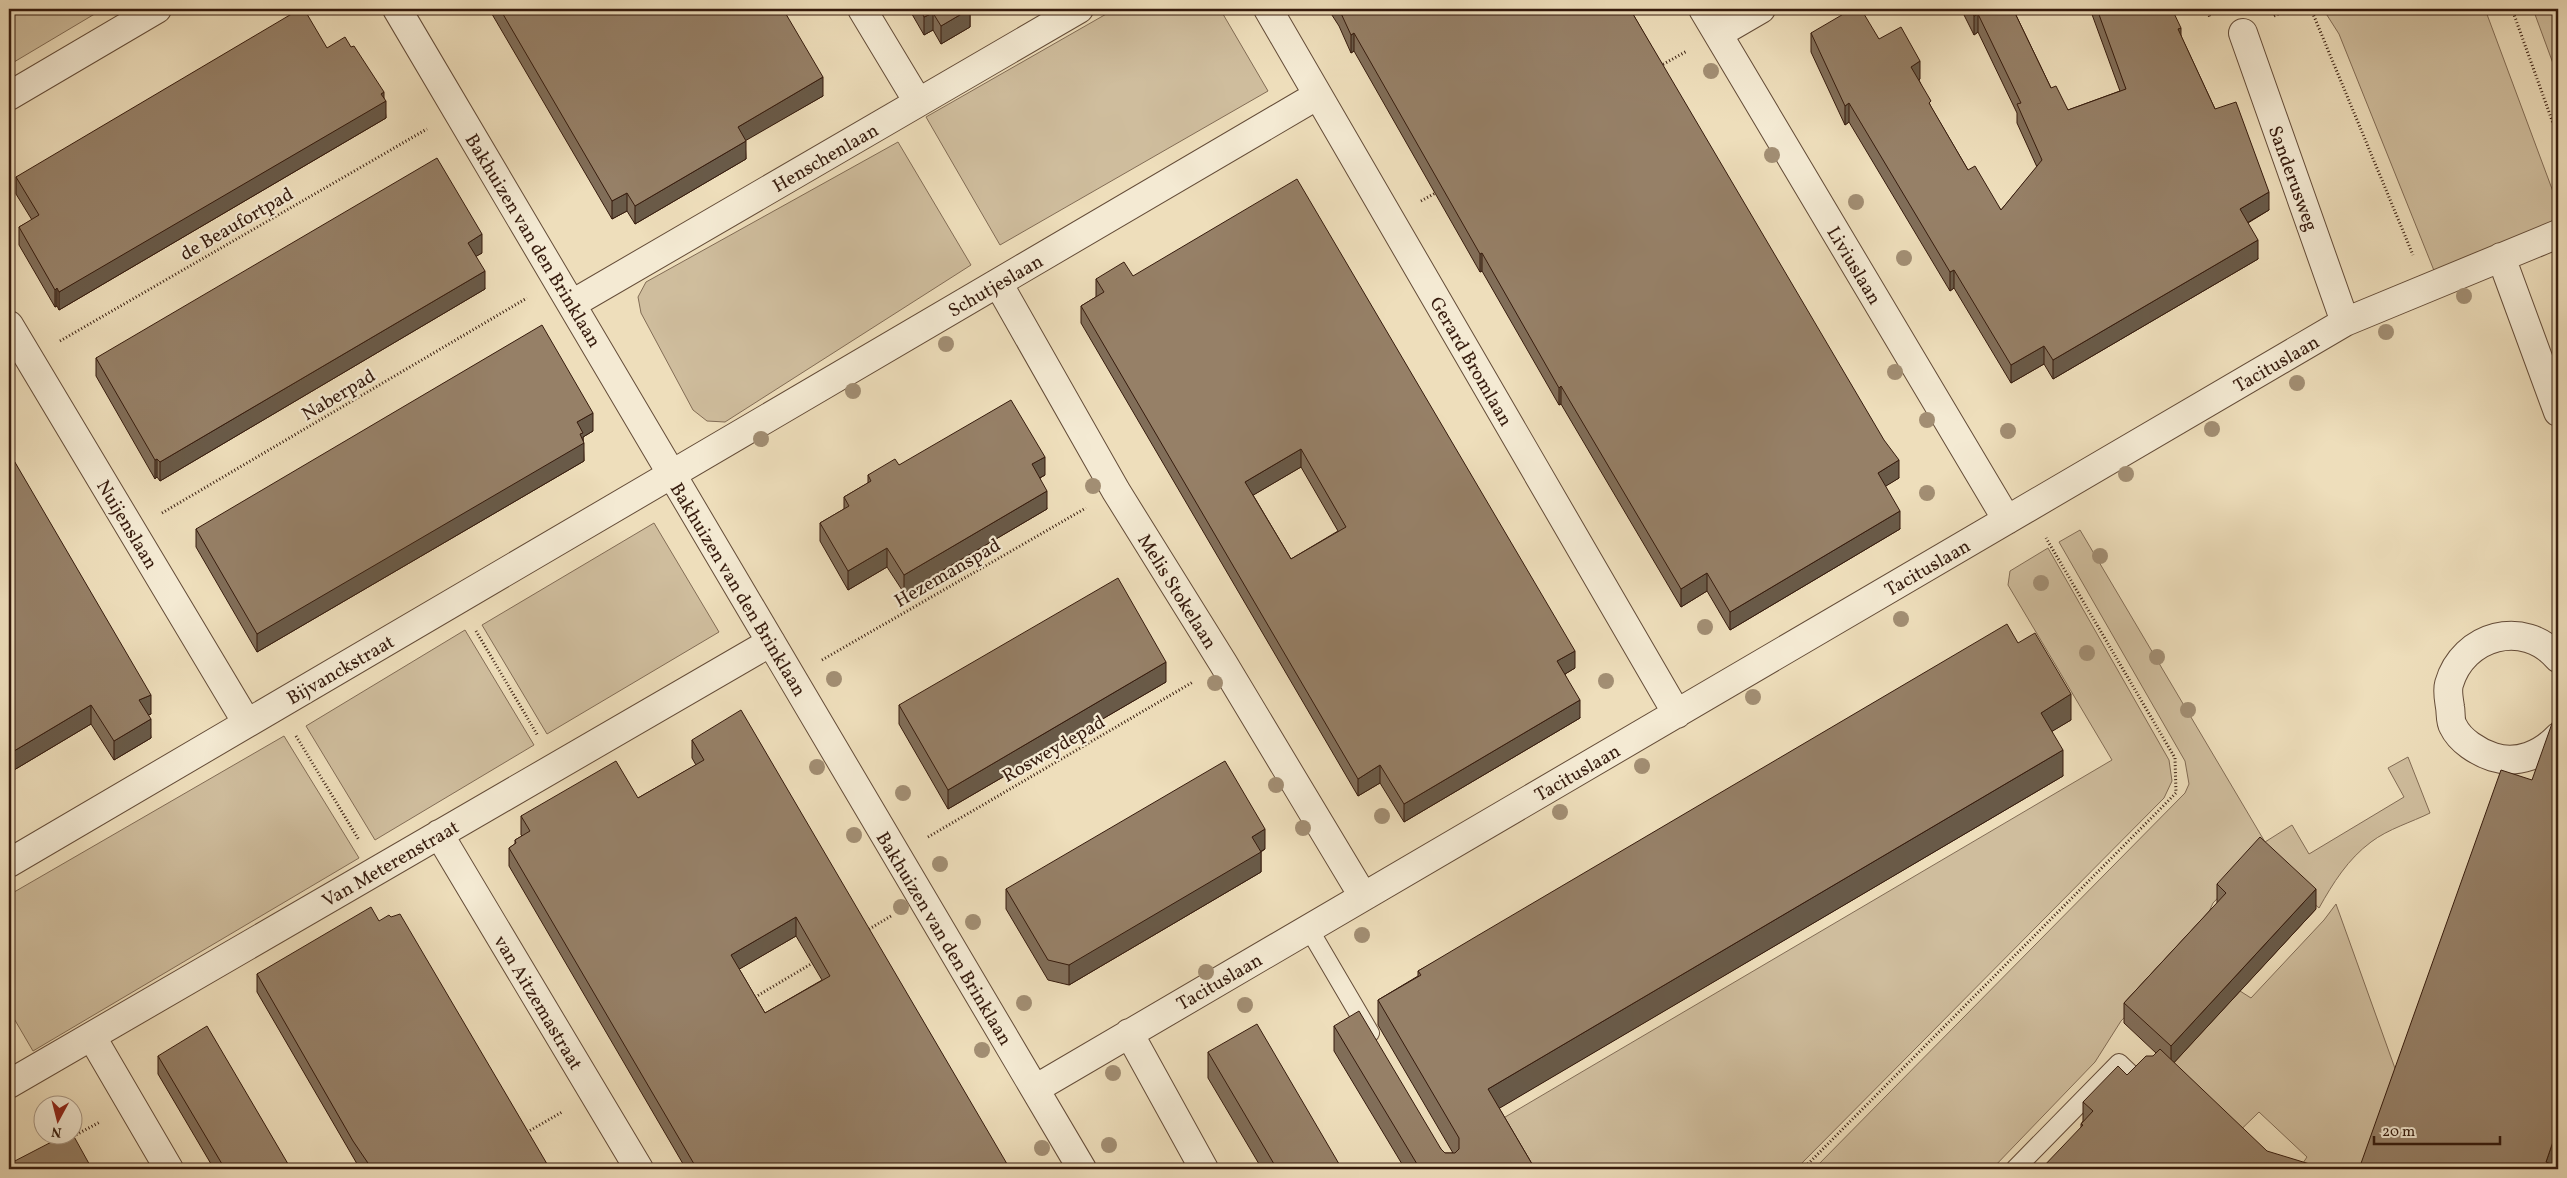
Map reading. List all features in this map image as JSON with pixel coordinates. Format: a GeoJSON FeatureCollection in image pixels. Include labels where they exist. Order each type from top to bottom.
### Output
{"type":"FeatureCollection","features":[{"type":"Feature","properties":{"kind":"street"},"geometry":{"type":"LineString","coordinates":[[9,96],[157,9]]}},
{"type":"Feature","properties":{"kind":"street","name":"Bakhuizen van den Brinklaan"},"geometry":{"type":"LineString","coordinates":[[397,9],[1082,1169]]}},
{"type":"Feature","properties":{"kind":"street"},"geometry":{"type":"LineString","coordinates":[[862,9],[918,102]]}},
{"type":"Feature","properties":{"kind":"street","name":"Henschenlaan"},"geometry":{"type":"LineString","coordinates":[[572,304],[1079,9]]}},
{"type":"Feature","properties":{"kind":"street","name":"Gerard Bromlaan"},"geometry":{"type":"LineString","coordinates":[[1268,9],[1677,714]]}},
{"type":"Feature","properties":{"kind":"street","name":"Liviuslaan"},"geometry":{"type":"LineString","coordinates":[[1702,9],[2016,515]]}},
{"type":"Feature","properties":{"kind":"street"},"geometry":{"type":"LineString","coordinates":[[1718,34],[1762,9]]}},
{"type":"Feature","properties":{"kind":"street","name":"Sanderusweg"},"geometry":{"type":"LineString","coordinates":[[2243,33],[2345,322]]}},
{"type":"Feature","properties":{"kind":"street","name":"Schutjeslaan"},"geometry":{"type":"LineString","coordinates":[[672,474],[1318,95]]}},
{"type":"Feature","properties":{"kind":"street","name":"Tacituslaan"},"geometry":{"type":"LineString","coordinates":[[1035,1089],[2345,322],[2558,234]]}},
{"type":"Feature","properties":{"kind":"street"},"geometry":{"type":"LineString","coordinates":[[2501,257],[2558,412]]}},
{"type":"Feature","properties":{"kind":"street","name":"Melis Stokelaan"},"geometry":{"type":"LineString","coordinates":[[998,283],[1116,491],[1223,663],[1363,896]]}},
{"type":"Feature","properties":{"kind":"street","name":"Nuijenslaan"},"geometry":{"type":"LineString","coordinates":[[9,325],[247,723]]}},
{"type":"Feature","properties":{"kind":"street","name":"Bijvanckstraat"},"geometry":{"type":"LineString","coordinates":[[9,863],[672,474]]}},
{"type":"Feature","properties":{"kind":"street"},"geometry":{"type":"LineString","coordinates":[[2558,658],[2546,645],[2523,635],[2500,635],[2474,646],[2457,665],[2448,686],[2452,725],[2479,753],[2500,759],[2530,758],[2547,748],[2558,737]]}},
{"type":"Feature","properties":{"kind":"street","name":"Van Meterenstraat"},"geometry":{"type":"LineString","coordinates":[[11,1077],[92,1036],[771,642]]}},
{"type":"Feature","properties":{"kind":"street","name":"van Aitzemastraat"},"geometry":{"type":"LineString","coordinates":[[439,834],[639,1169]]}},
{"type":"Feature","properties":{"kind":"street"},"geometry":{"type":"LineString","coordinates":[[1129,1033],[1204,1169]]}},
{"type":"Feature","properties":{"kind":"street"},"geometry":{"type":"LineString","coordinates":[[92,1036],[169,1169]]}},
{"type":"Feature","properties":{"kind":"lane"},"geometry":{"type":"LineString","coordinates":[[1309,928],[1379,1049]]}},
{"type":"Feature","properties":{"kind":"lane"},"geometry":{"type":"LineString","coordinates":[[2015,1169],[2119,1062],[2150,1093]]}},
{"type":"Feature","properties":{"kind":"path"},"geometry":{"type":"LineString","coordinates":[[2311,9],[2426,288]]}},
{"type":"Feature","properties":{"kind":"path"},"geometry":{"type":"LineString","coordinates":[[2512,9],[2558,137]]}},
{"type":"Feature","properties":{"kind":"path"},"geometry":{"type":"LineString","coordinates":[[1658,67],[1718,34]]}},
{"type":"Feature","properties":{"kind":"path","name":"de Beaufortpad"},"geometry":{"type":"LineString","coordinates":[[29,359],[457,112]]}},
{"type":"Feature","properties":{"kind":"path"},"geometry":{"type":"LineString","coordinates":[[1390,219],[1443,188]]}},
{"type":"Feature","properties":{"kind":"path","name":"Naberpad"},"geometry":{"type":"LineString","coordinates":[[132,531],[557,280]]}},
{"type":"Feature","properties":{"kind":"path","name":"Hezemanspad"},"geometry":{"type":"LineString","coordinates":[[791,677],[1116,491]]}},
{"type":"Feature","properties":{"kind":"path"},"geometry":{"type":"LineString","coordinates":[[1804,1169],[2176,793],[2175,758],[2052,546],[2016,515]]}},
{"type":"Feature","properties":{"kind":"path"},"geometry":{"type":"LineString","coordinates":[[458,600],[556,766]]}},
{"type":"Feature","properties":{"kind":"path","name":"Rosweydepad"},"geometry":{"type":"LineString","coordinates":[[896,855],[1223,663]]}},
{"type":"Feature","properties":{"kind":"path"},"geometry":{"type":"LineString","coordinates":[[862,933],[922,898]]}},
{"type":"Feature","properties":{"kind":"path"},"geometry":{"type":"LineString","coordinates":[[751,999],[819,959]]}},
{"type":"Feature","properties":{"kind":"path"},"geometry":{"type":"LineString","coordinates":[[519,1138],[593,1092]]}},
{"type":"Feature","properties":{"kind":"path"},"geometry":{"type":"LineString","coordinates":[[82,1132],[131,1105]]}},
{"type":"Feature","properties":{"kind":"shaded area"},"geometry":{"type":"Polygon","coordinates":[[[9,9],[103,9],[9,65],[9,9]]]}},
{"type":"Feature","properties":{"kind":"shaded area"},"geometry":{"type":"Polygon","coordinates":[[[1115,9],[1220,9],[1268,91],[1000,245],[926,117],[1115,9]]]}},
{"type":"Feature","properties":{"kind":"shaded area"},"geometry":{"type":"Polygon","coordinates":[[[2333,9],[2485,9],[2558,205],[2558,225],[2437,278],[2339,34],[2325,12],[2333,9]]]}},
{"type":"Feature","properties":{"kind":"shaded area"},"geometry":{"type":"Polygon","coordinates":[[[2533,9],[2558,9],[2558,77],[2533,9]]]}},
{"type":"Feature","properties":{"kind":"shaded area"},"geometry":{"type":"Polygon","coordinates":[[[898,142],[971,265],[725,422],[707,421],[693,410],[641,313],[638,297],[646,282],[898,142]]]}},
{"type":"Feature","properties":{"kind":"shaded area"},"geometry":{"type":"Polygon","coordinates":[[[654,523],[719,632],[547,734],[482,625],[654,523]]]}},
{"type":"Feature","properties":{"kind":"shaded area"},"geometry":{"type":"Polygon","coordinates":[[[2080,530],[2265,842],[2292,825],[2309,854],[2404,797],[2388,768],[2408,757],[2430,813],[2385,833],[2371,842],[2355,856],[2342,872],[2319,908],[2259,855],[2213,903],[2194,945],[2121,1021],[2095,1062],[1992,1169],[1814,1169],[2185,793],[2189,784],[2185,761],[2059,542],[2080,530]]]}},
{"type":"Feature","properties":{"kind":"shaded area"},"geometry":{"type":"Polygon","coordinates":[[[2048,548],[2169,760],[2172,781],[2164,798],[1796,1169],[1522,1169],[1495,1123],[2112,760],[2008,585],[2010,571],[2048,548]]]}},
{"type":"Feature","properties":{"kind":"shaded area"},"geometry":{"type":"Polygon","coordinates":[[[465,630],[534,745],[375,840],[306,726],[465,630]]]}},
{"type":"Feature","properties":{"kind":"shaded area"},"geometry":{"type":"Polygon","coordinates":[[[284,736],[359,858],[33,1051],[9,1010],[9,895],[284,736]]]}},
{"type":"Feature","properties":{"kind":"shaded area"},"geometry":{"type":"Polygon","coordinates":[[[2336,904],[2397,1074],[2362,1169],[2299,1169],[2307,1157],[2259,1112],[2221,1149],[2171,1066],[2240,991],[2251,998],[2324,920],[2336,904]]]}},
{"type":"Feature","properties":{"kind":"building"},"geometry":{"type":"Polygon","coordinates":[[[300,9],[304,9],[327,48],[345,37],[351,47],[354,46],[384,92],[381,94],[386,101],[59,292],[57,288],[55,290],[19,227],[39,215],[16,177],[300,9]]]}},
{"type":"Feature","properties":{"kind":"building"},"geometry":{"type":"Polygon","coordinates":[[[500,9],[783,9],[823,77],[738,127],[746,141],[635,206],[627,193],[612,201],[500,9]]]}},
{"type":"Feature","properties":{"kind":"building"},"geometry":{"type":"Polygon","coordinates":[[[920,9],[970,9],[941,26],[933,13],[924,17],[920,9]]]}},
{"type":"Feature","properties":{"kind":"building"},"geometry":{"type":"Polygon","coordinates":[[[1339,9],[1630,9],[1884,440],[1899,460],[1878,473],[1900,511],[1730,612],[1707,573],[1681,589],[1561,386],[1559,388],[1354,33],[1351,35],[1339,9]]]}},
{"type":"Feature","properties":{"kind":"building"},"geometry":{"type":"Polygon","coordinates":[[[1852,9],[1861,9],[1879,39],[1901,27],[1920,61],[1911,67],[1931,101],[1929,103],[1968,170],[1975,166],[2001,210],[2042,160],[2017,104],[2021,103],[1978,14],[1974,16],[1970,9],[2013,9],[2051,88],[2056,86],[2068,110],[2126,89],[2097,9],[2172,9],[2181,28],[2178,29],[2215,109],[2236,102],[2269,192],[2240,209],[2258,240],[2053,360],[2044,346],[2011,365],[1954,270],[1950,272],[1849,103],[1845,106],[1811,33],[1852,9]]]}},
{"type":"Feature","properties":{"kind":"building"},"geometry":{"type":"Polygon","coordinates":[[[437,158],[482,234],[468,243],[485,271],[160,462],[157,459],[155,460],[96,358],[437,158]]]}},
{"type":"Feature","properties":{"kind":"building"},"geometry":{"type":"Polygon","coordinates":[[[1297,179],[1575,651],[1557,661],[1580,700],[1404,804],[1380,765],[1358,779],[1081,306],[1104,292],[1096,279],[1124,262],[1133,276],[1297,179]],[[1301,449],[1245,482],[1291,559],[1346,527],[1301,449]]]}},
{"type":"Feature","properties":{"kind":"building"},"geometry":{"type":"Polygon","coordinates":[[[542,325],[593,413],[577,422],[583,433],[580,434],[584,443],[257,634],[196,529],[542,325]]]}},
{"type":"Feature","properties":{"kind":"building"},"geometry":{"type":"Polygon","coordinates":[[[1011,400],[1045,457],[1032,464],[1047,491],[904,575],[887,548],[848,571],[820,523],[849,506],[844,497],[871,481],[868,475],[895,459],[899,465],[1011,400]]]}},
{"type":"Feature","properties":{"kind":"building"},"geometry":{"type":"Polygon","coordinates":[[[9,452],[151,695],[139,700],[151,719],[114,741],[91,705],[9,754],[9,452]]]}},
{"type":"Feature","properties":{"kind":"building"},"geometry":{"type":"Polygon","coordinates":[[[1118,578],[1166,662],[948,790],[899,705],[1118,578]]]}},
{"type":"Feature","properties":{"kind":"building"},"geometry":{"type":"Polygon","coordinates":[[[2007,624],[2018,643],[2035,633],[2071,694],[2041,713],[2063,750],[1488,1089],[1535,1169],[1420,1169],[1334,1026],[1359,1011],[1441,1149],[1445,1153],[1455,1153],[1459,1149],[1459,1138],[1378,1000],[1421,975],[1418,971],[2007,624]]]}},
{"type":"Feature","properties":{"kind":"building"},"geometry":{"type":"Polygon","coordinates":[[[741,710],[1010,1169],[697,1169],[509,848],[516,843],[515,840],[530,831],[521,816],[616,761],[638,798],[704,760],[692,740],[741,710]],[[796,917],[731,955],[765,1013],[830,976],[796,917]]]}},
{"type":"Feature","properties":{"kind":"building"},"geometry":{"type":"Polygon","coordinates":[[[2555,715],[2558,716],[2558,1127],[2546,1162],[2558,1167],[2558,1169],[2359,1169],[2501,770],[2532,780],[2555,715]]]}},
{"type":"Feature","properties":{"kind":"building"},"geometry":{"type":"Polygon","coordinates":[[[1225,761],[1265,829],[1252,837],[1261,852],[1069,965],[1048,960],[1006,889],[1225,761]]]}},
{"type":"Feature","properties":{"kind":"building"},"geometry":{"type":"Polygon","coordinates":[[[2260,837],[2316,889],[2171,1046],[2124,1003],[2226,893],[2217,884],[2260,837]]]}},
{"type":"Feature","properties":{"kind":"building"},"geometry":{"type":"Polygon","coordinates":[[[371,907],[379,921],[389,915],[391,917],[400,914],[550,1169],[372,1169],[353,1141],[257,974],[371,907]]]}},
{"type":"Feature","properties":{"kind":"building"},"geometry":{"type":"Polygon","coordinates":[[[1257,1024],[1342,1169],[1277,1169],[1208,1052],[1257,1024]]]}},
{"type":"Feature","properties":{"kind":"building"},"geometry":{"type":"Polygon","coordinates":[[[207,1026],[291,1169],[225,1169],[158,1056],[207,1026]]]}},
{"type":"Feature","properties":{"kind":"building"},"geometry":{"type":"Polygon","coordinates":[[[2160,1049],[2267,1151],[2326,1169],[2041,1169],[2083,1125],[2081,1124],[2093,1111],[2083,1102],[2118,1066],[2127,1075],[2146,1056],[2153,1056],[2160,1049]]]}},
{"type":"Feature","properties":{"kind":"building"},"geometry":{"type":"Polygon","coordinates":[[[44,1146],[79,1146],[92,1169],[9,1169],[9,1164],[44,1146]]]}}]}
